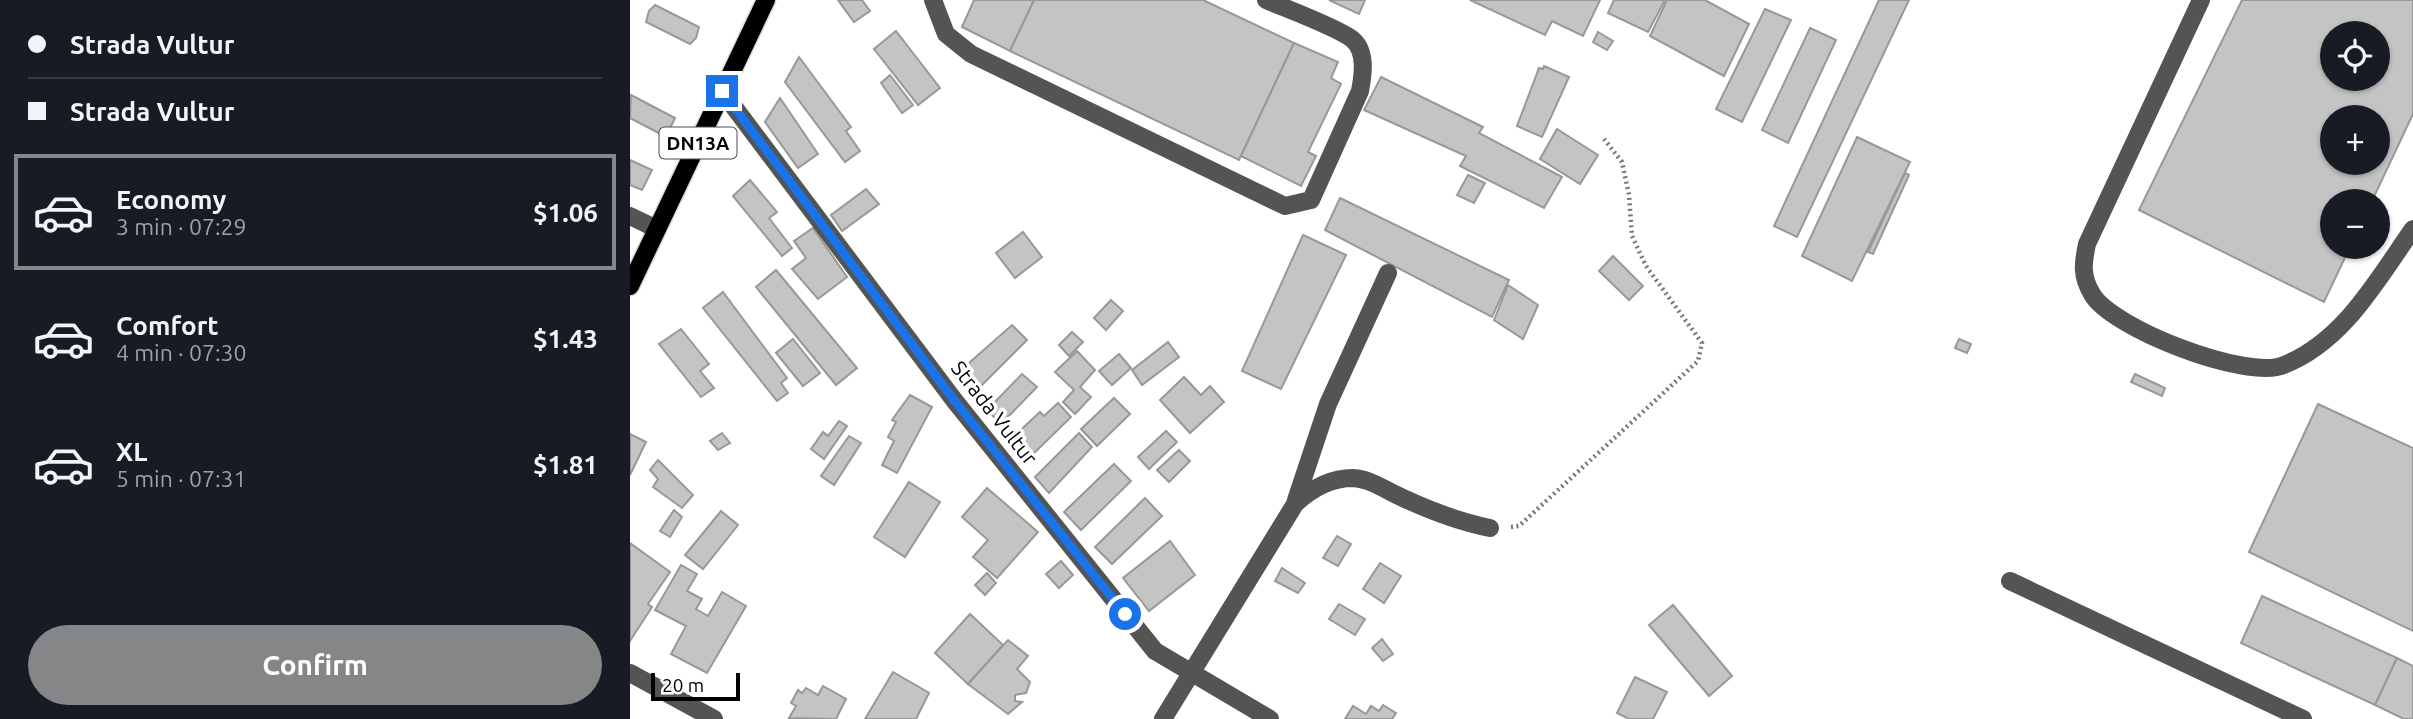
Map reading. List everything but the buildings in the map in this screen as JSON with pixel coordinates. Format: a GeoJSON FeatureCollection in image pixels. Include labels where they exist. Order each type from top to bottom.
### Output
{"type":"FeatureCollection","features":[{"type":"Feature","properties":{"kind":"main road","name":"DN13A"},"geometry":{"type":"LineString","coordinates":[[630,285],[766,0]]}},
{"type":"Feature","properties":{"kind":"street"},"geometry":{"type":"LineString","coordinates":[[933,0],[946,34],[971,54],[1285,206],[1297,205],[1311,200],[1360,91],[1363,64],[1354,40],[1266,0]]}},
{"type":"Feature","properties":{"kind":"street"},"geometry":{"type":"LineString","coordinates":[[2201,0],[2087,244],[2081,270],[2092,296],[2111,315],[2195,354],[2241,368],[2281,367],[2312,351],[2355,312],[2413,229]]}},
{"type":"Feature","properties":{"kind":"street","name":"Strada Vultur"},"geometry":{"type":"LineString","coordinates":[[722,91],[954,400],[1155,651],[1270,719]]}},
{"type":"Feature","properties":{"kind":"street"},"geometry":{"type":"LineString","coordinates":[[630,216],[657,229]]}},
{"type":"Feature","properties":{"kind":"street"},"geometry":{"type":"LineString","coordinates":[[1163,719],[1295,504],[1328,404],[1388,272]]}},
{"type":"Feature","properties":{"kind":"street"},"geometry":{"type":"LineString","coordinates":[[1295,504],[1310,490],[1332,481],[1354,478],[1373,483],[1446,517],[1490,528]]}},
{"type":"Feature","properties":{"kind":"street"},"geometry":{"type":"LineString","coordinates":[[2010,581],[2303,719]]}},
{"type":"Feature","properties":{"kind":"street"},"geometry":{"type":"LineString","coordinates":[[630,673],[715,719]]}},
{"type":"Feature","properties":{"kind":"path"},"geometry":{"type":"LineString","coordinates":[[1490,528],[1519,526],[1698,361],[1702,343],[1646,266],[1632,236],[1629,195],[1622,162],[1604,139]]}},
{"type":"Feature","properties":{"kind":"route"},"geometry":{"type":"LineString","coordinates":[[722,91],[954,400],[1125,614]]}}]}
